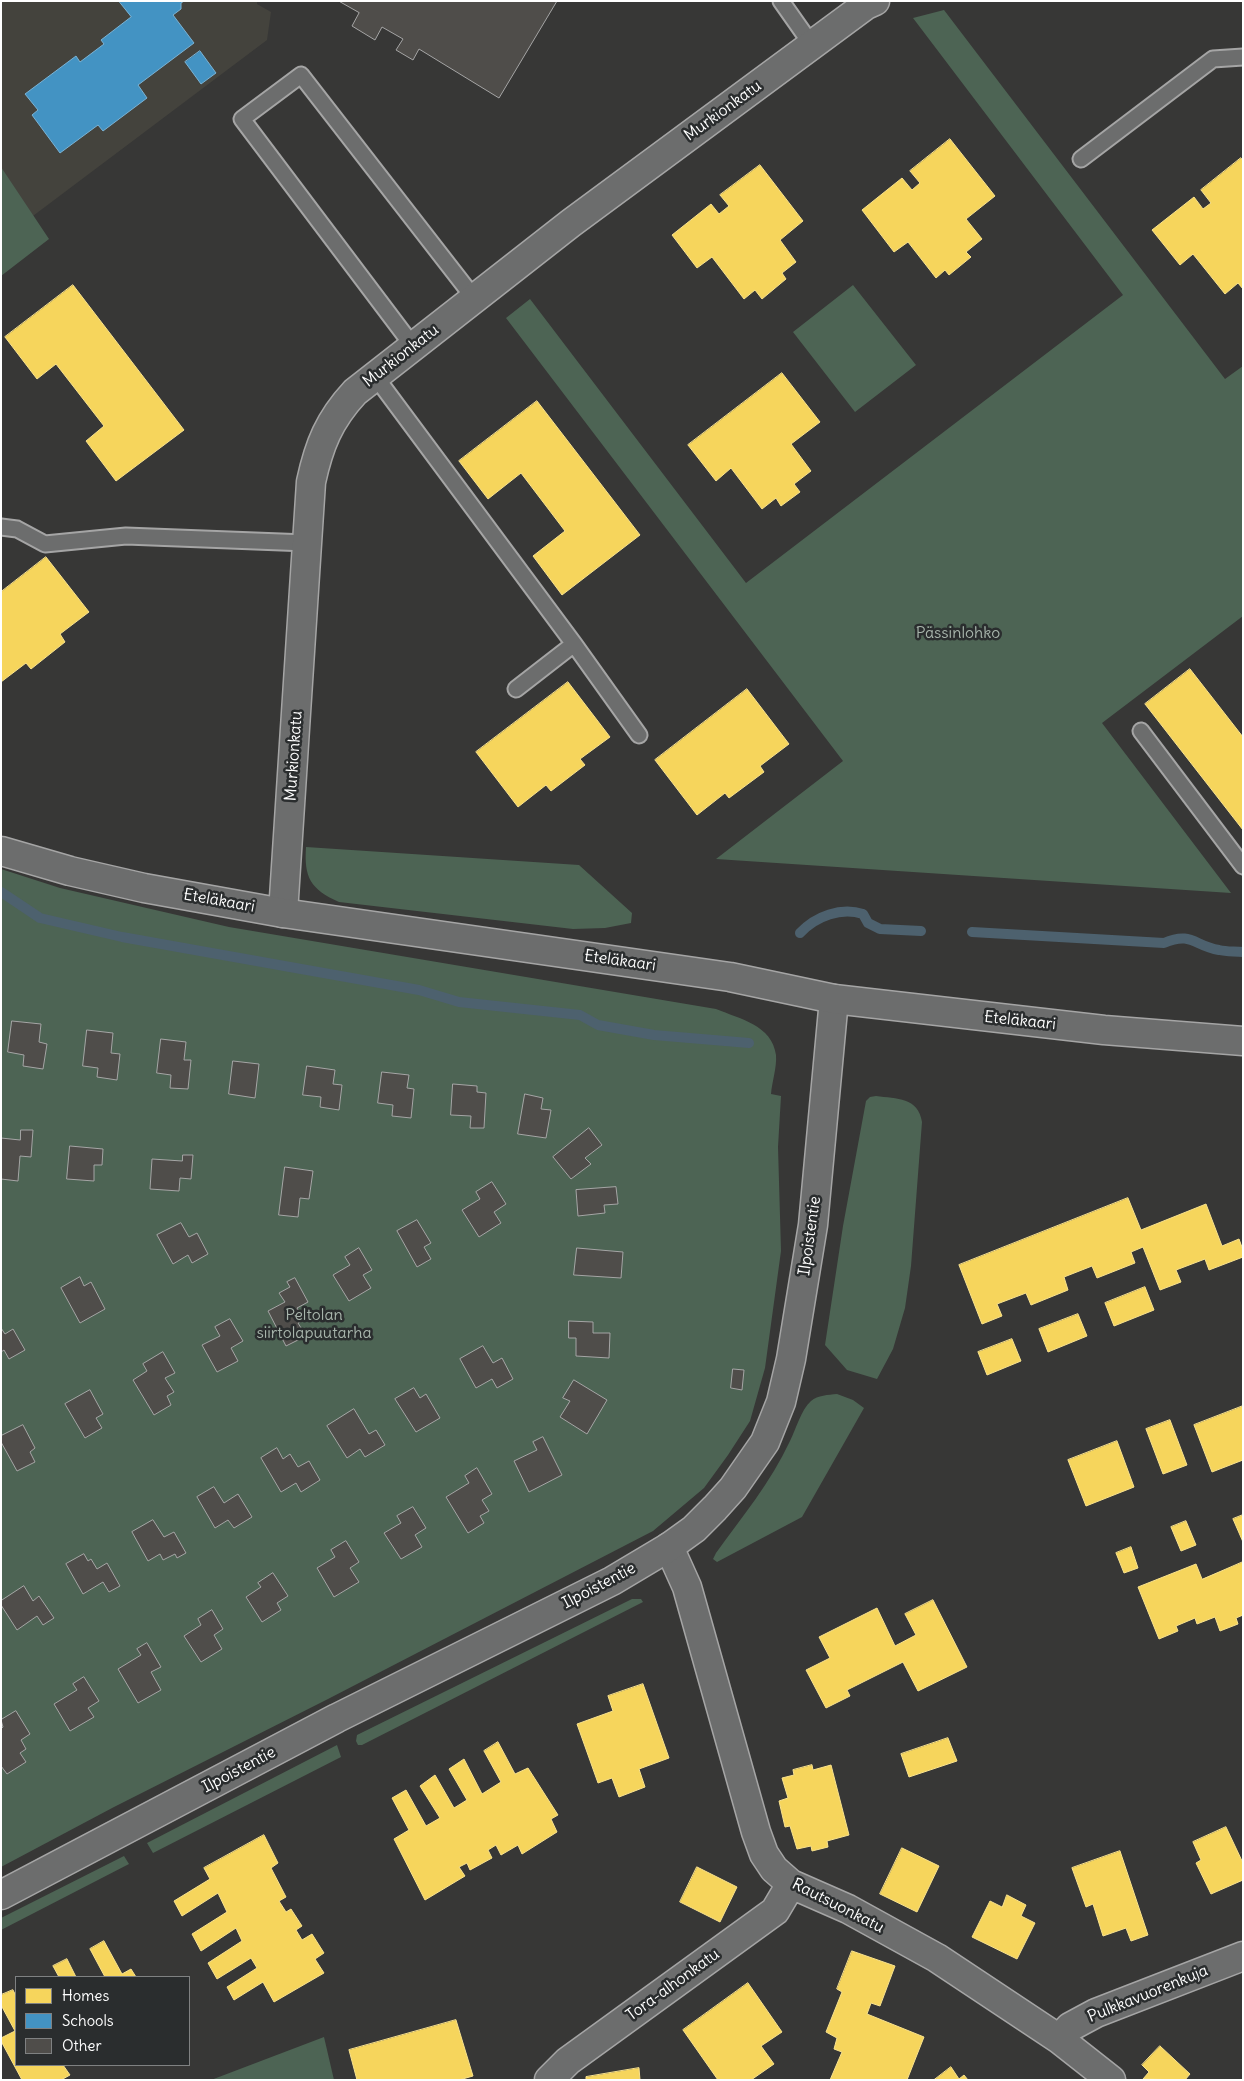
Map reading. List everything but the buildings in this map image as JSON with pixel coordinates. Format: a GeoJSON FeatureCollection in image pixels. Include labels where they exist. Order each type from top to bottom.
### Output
{"type":"FeatureCollection","features":[{"type":"Feature","properties":{"kind":"street","name":"Murkionkatu"},"geometry":{"type":"LineString","coordinates":[[283,913],[312,482],[318,452],[335,415],[355,392],[474,298],[866,5],[875,1]]}},
{"type":"Feature","properties":{"kind":"street","name":"Eteläkaari"},"geometry":{"type":"LineString","coordinates":[[1,851],[70,871],[144,888],[283,913],[730,977],[834,999],[1104,1030],[1243,1041]]}},
{"type":"Feature","properties":{"kind":"street","name":"Ilpoistentie"},"geometry":{"type":"LineString","coordinates":[[1,1895],[337,1718],[612,1581],[669,1547],[694,1529],[733,1488],[765,1442],[781,1402],[791,1359],[812,1225],[834,999]]}},
{"type":"Feature","properties":{"kind":"street","name":"Rautsuonkatu"},"geometry":{"type":"LineString","coordinates":[[669,1547],[687,1587],[756,1832],[764,1854],[774,1868],[791,1884],[848,1909],[937,1958],[1059,2039],[1110,2080]]}},
{"type":"Feature","properties":{"kind":"street","name":"Tora-alhonkatu"},"geometry":{"type":"LineString","coordinates":[[549,2080],[568,2061],[775,1911],[791,1884]]}},
{"type":"Feature","properties":{"kind":"street","name":"Pulkkavuorenkuja"},"geometry":{"type":"LineString","coordinates":[[1059,2039],[1070,2027],[1096,2013],[1243,1956]]}},
{"type":"Feature","properties":{"kind":"lane"},"geometry":{"type":"LineString","coordinates":[[781,1],[812,45]]}},
{"type":"Feature","properties":{"kind":"lane"},"geometry":{"type":"LineString","coordinates":[[1081,159],[1213,59],[1243,57]]}},
{"type":"Feature","properties":{"kind":"lane"},"geometry":{"type":"LineString","coordinates":[[413,346],[242,119],[301,75],[474,298]]}},
{"type":"Feature","properties":{"kind":"lane"},"geometry":{"type":"LineString","coordinates":[[375,376],[574,644],[639,735]]}},
{"type":"Feature","properties":{"kind":"lane"},"geometry":{"type":"LineString","coordinates":[[1,527],[17,529],[45,544],[126,536],[307,543]]}},
{"type":"Feature","properties":{"kind":"lane"},"geometry":{"type":"LineString","coordinates":[[516,689],[574,644]]}},
{"type":"Feature","properties":{"kind":"lane"},"geometry":{"type":"LineString","coordinates":[[1141,731],[1243,866]]}},
{"type":"Feature","properties":{"kind":"shaded area"},"geometry":{"type":"Polygon","coordinates":[[[1,1],[257,1],[257,4],[271,12],[267,40],[1,240],[1,1]]]}},
{"type":"Feature","properties":{"kind":"green space","name":"Pässinlohko"},"geometry":{"type":"Polygon","coordinates":[[[944,10],[1225,379],[1243,366],[1243,616],[1102,723],[1231,893],[716,859],[843,761],[506,318],[530,299],[746,583],[1123,295],[913,18],[944,10]]]}},
{"type":"Feature","properties":{"kind":"green space"},"geometry":{"type":"Polygon","coordinates":[[[1,167],[49,239],[1,276],[1,167]]]}},
{"type":"Feature","properties":{"kind":"green space"},"geometry":{"type":"Polygon","coordinates":[[[853,285],[916,365],[855,412],[793,332],[853,285]]]}},
{"type":"Feature","properties":{"kind":"green space"},"geometry":{"type":"Polygon","coordinates":[[[306,847],[579,865],[632,913],[631,923],[605,928],[573,929],[339,902],[321,892],[311,881],[306,866],[306,847]]]}},
{"type":"Feature","properties":{"kind":"green space","name":"Peltolan siirtolapuutarha"},"geometry":{"type":"Polygon","coordinates":[[[1,869],[60,888],[229,927],[716,1009],[754,1024],[762,1030],[773,1045],[776,1064],[771,1094],[781,1096],[778,1147],[781,1251],[765,1368],[750,1421],[704,1488],[653,1531],[114,1807],[1,1867],[1,869]]]}},
{"type":"Feature","properties":{"kind":"green space"},"geometry":{"type":"Polygon","coordinates":[[[870,1097],[899,1099],[911,1104],[920,1114],[922,1122],[911,1266],[905,1308],[893,1349],[877,1379],[847,1370],[825,1345],[843,1226],[866,1101],[870,1097]]]}},
{"type":"Feature","properties":{"kind":"green space"},"geometry":{"type":"Polygon","coordinates":[[[837,1394],[853,1400],[864,1408],[802,1517],[717,1562],[713,1559],[716,1553],[774,1471],[807,1405],[817,1398],[837,1394]]]}},
{"type":"Feature","properties":{"kind":"green space"},"geometry":{"type":"Polygon","coordinates":[[[632,1599],[641,1599],[643,1602],[362,1745],[358,1745],[356,1741],[357,1735],[632,1599]]]}},
{"type":"Feature","properties":{"kind":"green space"},"geometry":{"type":"Polygon","coordinates":[[[337,1745],[341,1757],[153,1853],[147,1843],[337,1745]]]}},
{"type":"Feature","properties":{"kind":"green space"},"geometry":{"type":"Polygon","coordinates":[[[124,1856],[129,1864],[1,1930],[1,1918],[124,1856]]]}},
{"type":"Feature","properties":{"kind":"green space"},"geometry":{"type":"Polygon","coordinates":[[[324,2037],[334,2080],[211,2080],[324,2037]]]}},
{"type":"Feature","properties":{"kind":"waterway"},"geometry":{"type":"LineString","coordinates":[[1,892],[40,918],[122,937],[419,990],[459,1002],[580,1015],[598,1025],[654,1035],[749,1043]]}},
{"type":"Feature","properties":{"kind":"waterway"},"geometry":{"type":"LineString","coordinates":[[800,933],[821,918],[838,912],[863,914],[868,923],[880,929],[921,931]]}},
{"type":"Feature","properties":{"kind":"waterway"},"geometry":{"type":"LineString","coordinates":[[972,932],[1164,943],[1181,938],[1193,940],[1211,948],[1243,952]]}}]}
